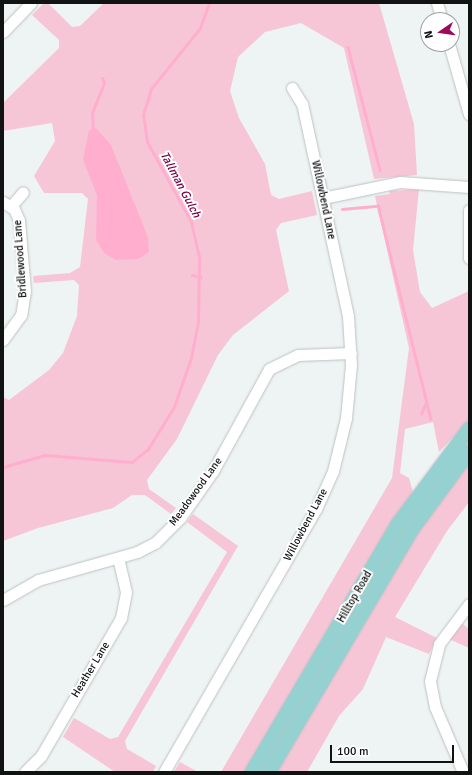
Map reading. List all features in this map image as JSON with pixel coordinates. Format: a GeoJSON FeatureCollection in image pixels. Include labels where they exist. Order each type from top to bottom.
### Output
{"type":"FeatureCollection","features":[{"type":"Feature","properties":{"kind":"main road","name":"Hilltop Road"},"geometry":{"type":"LineString","coordinates":[[252,772],[398,524],[469,429]]}},
{"type":"Feature","properties":{"kind":"main road","name":"Hilltop Road"},"geometry":{"type":"LineString","coordinates":[[269,772],[410,533],[469,452]]}},
{"type":"Feature","properties":{"kind":"street"},"geometry":{"type":"LineString","coordinates":[[3,32],[31,3]]}},
{"type":"Feature","properties":{"kind":"street"},"geometry":{"type":"LineString","coordinates":[[451,52],[469,114]]}},
{"type":"Feature","properties":{"kind":"street","name":"Willowbend Lane"},"geometry":{"type":"LineString","coordinates":[[164,772],[322,498],[346,418],[351,353],[345,303],[302,104],[292,88]]}},
{"type":"Feature","properties":{"kind":"street"},"geometry":{"type":"LineString","coordinates":[[323,198],[400,182],[469,187]]}},
{"type":"Feature","properties":{"kind":"street"},"geometry":{"type":"LineString","coordinates":[[7,204],[23,192]]}},
{"type":"Feature","properties":{"kind":"street","name":"Bridlewood Lane"},"geometry":{"type":"LineString","coordinates":[[3,340],[18,322],[25,300],[19,220],[7,204]]}},
{"type":"Feature","properties":{"kind":"street"},"geometry":{"type":"LineString","coordinates":[[469,210],[469,258]]}},
{"type":"Feature","properties":{"kind":"street","name":"Meadowood Lane"},"geometry":{"type":"LineString","coordinates":[[3,600],[44,578],[118,558],[151,545],[180,518],[222,457],[258,383],[269,368],[298,355],[351,353]]}},
{"type":"Feature","properties":{"kind":"street","name":"Heather Lane"},"geometry":{"type":"LineString","coordinates":[[25,772],[41,756],[122,618],[126,592],[118,558]]}},
{"type":"Feature","properties":{"kind":"street"},"geometry":{"type":"LineString","coordinates":[[463,772],[435,708],[430,681],[438,647],[469,604]]}},
{"type":"Feature","properties":{"kind":"shaded area"},"geometry":{"type":"Polygon","coordinates":[[[44,3],[48,3],[72,27],[80,26],[104,3],[379,3],[414,124],[417,175],[374,179],[344,48],[301,23],[265,32],[238,57],[230,91],[239,118],[265,164],[271,195],[279,199],[312,191],[317,215],[281,223],[276,230],[289,291],[233,335],[218,355],[177,439],[147,480],[149,489],[176,508],[171,514],[145,495],[132,495],[113,508],[38,528],[3,541],[3,397],[9,400],[49,370],[63,353],[77,316],[79,285],[74,280],[34,283],[33,276],[70,273],[80,267],[88,199],[82,193],[44,193],[34,176],[55,141],[52,123],[3,131],[3,103],[59,48],[59,40],[32,15],[44,3]]]}},
{"type":"Feature","properties":{"kind":"shaded area"},"geometry":{"type":"Polygon","coordinates":[[[96,128],[111,145],[148,237],[149,252],[138,259],[116,260],[104,253],[96,240],[97,195],[83,160],[89,130],[96,128]]]}},
{"type":"Feature","properties":{"kind":"shaded area"},"geometry":{"type":"Polygon","coordinates":[[[419,189],[413,250],[420,292],[432,308],[469,291],[469,421],[439,452],[433,422],[405,429],[400,473],[409,478],[413,492],[246,772],[221,772],[392,478],[409,348],[375,196],[390,194],[389,191],[419,189]]]}},
{"type":"Feature","properties":{"kind":"shaded area"},"geometry":{"type":"Polygon","coordinates":[[[469,460],[469,502],[447,531],[395,617],[437,638],[429,654],[386,637],[363,689],[339,716],[307,772],[276,772],[415,535],[469,460]]]}},
{"type":"Feature","properties":{"kind":"shaded area"},"geometry":{"type":"Polygon","coordinates":[[[193,514],[238,546],[125,741],[127,749],[156,766],[153,772],[115,772],[63,737],[74,718],[110,739],[118,737],[227,552],[187,522],[193,514]]]}},
{"type":"Feature","properties":{"kind":"shaded area"},"geometry":{"type":"Polygon","coordinates":[[[462,623],[469,629],[469,648],[449,639],[462,623]]]}},
{"type":"Feature","properties":{"kind":"shaded area"},"geometry":{"type":"Polygon","coordinates":[[[180,762],[198,772],[174,772],[180,762]]]}},
{"type":"Feature","properties":{"kind":"waterway","name":"Tallman Gulch"},"geometry":{"type":"LineString","coordinates":[[3,467],[45,455],[132,462],[148,449],[174,407],[191,358],[198,323],[199,257],[191,222],[147,142],[143,115],[151,89],[200,28],[209,3]]}},
{"type":"Feature","properties":{"kind":"waterway"},"geometry":{"type":"LineString","coordinates":[[348,47],[380,170]]}},
{"type":"Feature","properties":{"kind":"waterway"},"geometry":{"type":"LineString","coordinates":[[93,130],[92,113],[104,83],[102,78]]}},
{"type":"Feature","properties":{"kind":"waterway"},"geometry":{"type":"LineString","coordinates":[[378,205],[431,419]]}},
{"type":"Feature","properties":{"kind":"waterway"},"geometry":{"type":"LineString","coordinates":[[342,209],[378,206]]}},
{"type":"Feature","properties":{"kind":"waterway","name":"Tallman Gulch"},"geometry":{"type":"LineString","coordinates":[[192,275],[201,277]]}},
{"type":"Feature","properties":{"kind":"waterway"},"geometry":{"type":"LineString","coordinates":[[421,414],[426,403]]}}]}
